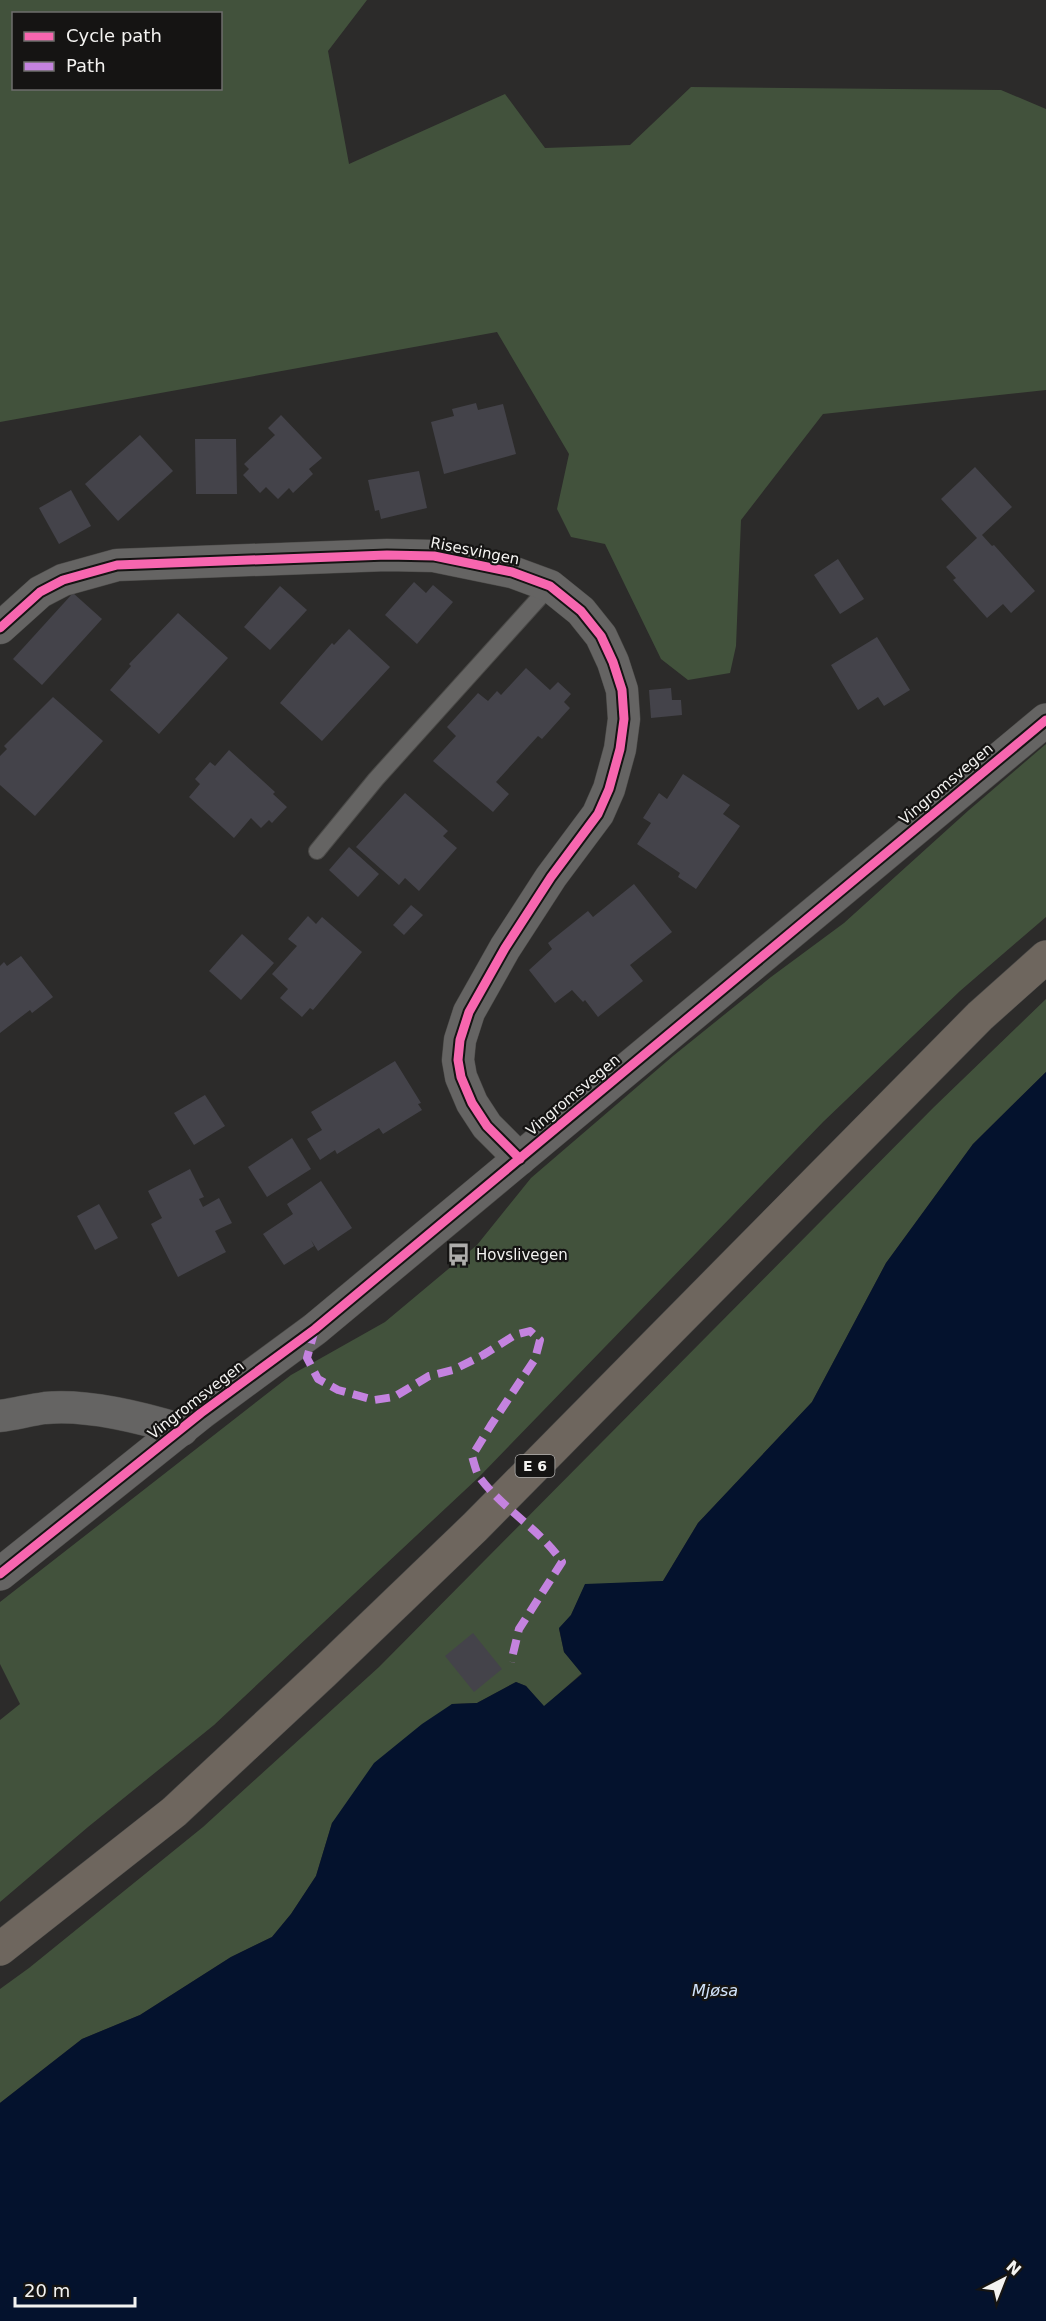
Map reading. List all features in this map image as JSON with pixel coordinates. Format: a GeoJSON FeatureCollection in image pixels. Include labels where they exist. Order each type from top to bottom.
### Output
{"type":"FeatureCollection","features":[{"type":"Feature","properties":{"kind":"highway","name":"E 6"},"geometry":{"type":"LineString","coordinates":[[0,1949],[174,1812],[331,1665],[475,1527],[980,1016],[1046,957]]}},
{"type":"Feature","properties":{"kind":"main road","name":"Vingromsvegen"},"geometry":{"type":"LineString","coordinates":[[0,1574],[182,1430],[315,1329],[1046,720]]}},
{"type":"Feature","properties":{"kind":"street","name":"Risesvingen"},"geometry":{"type":"LineString","coordinates":[[0,628],[40,592],[63,580],[117,565],[387,555],[434,556],[512,572],[550,586],[582,611],[601,636],[622,690],[624,719],[620,748],[609,789],[598,814],[551,877],[505,948],[469,1012],[460,1040],[458,1060],[461,1077],[472,1103],[487,1126],[520,1159]]}},
{"type":"Feature","properties":{"kind":"street"},"geometry":{"type":"LineString","coordinates":[[0,1416],[46,1408],[76,1408],[154,1421],[182,1430]]}},
{"type":"Feature","properties":{"kind":"lane"},"geometry":{"type":"LineString","coordinates":[[317,851],[376,779],[550,586]]}},
{"type":"Feature","properties":{"kind":"green space"},"geometry":{"type":"Polygon","coordinates":[[[0,0],[367,0],[328,51],[349,164],[505,94],[545,148],[630,145],[691,87],[1001,90],[1046,109],[1046,390],[823,414],[741,520],[736,646],[730,673],[688,680],[661,659],[605,544],[571,537],[557,509],[569,454],[497,332],[0,422],[0,0]]]}},
{"type":"Feature","properties":{"kind":"green space"},"geometry":{"type":"Polygon","coordinates":[[[1046,744],[1046,917],[960,991],[823,1122],[479,1477],[214,1725],[0,1902],[0,1720],[20,1704],[0,1664],[0,1602],[291,1375],[385,1322],[477,1245],[531,1178],[673,1056],[771,977],[844,923],[1046,744]]]}},
{"type":"Feature","properties":{"kind":"green space"},"geometry":{"type":"Polygon","coordinates":[[[1046,999],[1046,1072],[973,1144],[886,1263],[812,1402],[698,1523],[663,1581],[585,1585],[571,1615],[559,1629],[564,1652],[582,1673],[544,1707],[526,1686],[516,1682],[477,1703],[452,1704],[332,1823],[316,1876],[291,1914],[272,1937],[231,1957],[140,2015],[82,2039],[0,2103],[0,1989],[203,1827],[379,1667],[934,1107],[1046,999]]]}},
{"type":"Feature","properties":{"kind":"water","name":"Mjøsa"},"geometry":{"type":"Polygon","coordinates":[[[1046,1072],[1046,2321],[0,2321],[0,2103],[82,2039],[140,2015],[231,1957],[272,1937],[291,1914],[316,1876],[332,1823],[374,1763],[422,1724],[452,1704],[477,1703],[516,1682],[526,1686],[544,1706],[582,1674],[564,1652],[559,1628],[571,1615],[585,1584],[663,1581],[698,1523],[812,1402],[886,1263],[973,1144],[1046,1072]]]}},
{"type":"Feature","properties":{"kind":"building"},"geometry":{"type":"Polygon","coordinates":[[[476,403],[478,410],[503,404],[516,454],[444,474],[431,422],[454,416],[452,409],[476,403]]]}},
{"type":"Feature","properties":{"kind":"building"},"geometry":{"type":"Polygon","coordinates":[[[281,415],[322,458],[309,469],[313,474],[293,493],[289,488],[278,499],[266,487],[260,493],[243,475],[249,469],[244,464],[275,435],[268,428],[281,415]]]}},
{"type":"Feature","properties":{"kind":"building"},"geometry":{"type":"Polygon","coordinates":[[[140,435],[173,471],[118,521],[85,484],[140,435]]]}},
{"type":"Feature","properties":{"kind":"building"},"geometry":{"type":"Polygon","coordinates":[[[195,439],[236,439],[237,494],[196,494],[195,439]]]}},
{"type":"Feature","properties":{"kind":"building"},"geometry":{"type":"Polygon","coordinates":[[[975,467],[1012,507],[982,535],[992,546],[994,545],[1035,591],[1011,613],[1003,604],[987,618],[953,580],[956,578],[946,567],[977,538],[941,499],[975,467]]]}},
{"type":"Feature","properties":{"kind":"building"},"geometry":{"type":"Polygon","coordinates":[[[419,471],[427,508],[381,519],[379,510],[375,511],[368,480],[419,471]]]}},
{"type":"Feature","properties":{"kind":"building"},"geometry":{"type":"Polygon","coordinates":[[[71,490],[91,526],[59,544],[39,508],[71,490]]]}},
{"type":"Feature","properties":{"kind":"building"},"geometry":{"type":"Polygon","coordinates":[[[838,559],[864,599],[840,614],[814,575],[838,559]]]}},
{"type":"Feature","properties":{"kind":"building"},"geometry":{"type":"Polygon","coordinates":[[[414,582],[426,593],[433,585],[453,602],[417,644],[385,615],[414,582]]]}},
{"type":"Feature","properties":{"kind":"building"},"geometry":{"type":"Polygon","coordinates":[[[280,586],[307,610],[270,650],[244,627],[280,586]]]}},
{"type":"Feature","properties":{"kind":"building"},"geometry":{"type":"Polygon","coordinates":[[[73,593],[102,619],[42,685],[13,659],[73,593]]]}},
{"type":"Feature","properties":{"kind":"building"},"geometry":{"type":"Polygon","coordinates":[[[178,613],[228,658],[159,734],[110,690],[131,666],[129,664],[178,613]]]}},
{"type":"Feature","properties":{"kind":"building"},"geometry":{"type":"Polygon","coordinates":[[[349,629],[390,667],[322,741],[280,703],[332,643],[334,645],[349,629]]]}},
{"type":"Feature","properties":{"kind":"building"},"geometry":{"type":"Polygon","coordinates":[[[877,637],[910,690],[884,706],[878,697],[858,710],[831,665],[877,637]]]}},
{"type":"Feature","properties":{"kind":"building"},"geometry":{"type":"Polygon","coordinates":[[[526,668],[550,690],[558,682],[571,694],[564,702],[570,708],[542,739],[538,736],[496,782],[509,794],[493,812],[433,761],[456,736],[447,727],[478,693],[488,701],[497,691],[501,695],[526,668]]]}},
{"type":"Feature","properties":{"kind":"building"},"geometry":{"type":"Polygon","coordinates":[[[671,688],[672,700],[681,700],[682,715],[651,718],[649,690],[671,688]]]}},
{"type":"Feature","properties":{"kind":"building"},"geometry":{"type":"Polygon","coordinates":[[[53,697],[103,741],[35,816],[0,785],[0,756],[7,749],[4,746],[53,697]]]}},
{"type":"Feature","properties":{"kind":"building"},"geometry":{"type":"Polygon","coordinates":[[[229,750],[275,792],[273,794],[287,807],[272,823],[269,820],[261,828],[251,818],[234,838],[189,797],[200,784],[195,779],[210,762],[215,766],[229,750]]]}},
{"type":"Feature","properties":{"kind":"building"},"geometry":{"type":"Polygon","coordinates":[[[683,774],[730,805],[723,814],[740,826],[696,889],[678,877],[680,873],[637,844],[651,823],[643,818],[659,793],[667,799],[683,774]]]}},
{"type":"Feature","properties":{"kind":"building"},"geometry":{"type":"Polygon","coordinates":[[[405,793],[448,831],[443,836],[457,848],[419,891],[405,878],[399,885],[356,847],[405,793]]]}},
{"type":"Feature","properties":{"kind":"building"},"geometry":{"type":"Polygon","coordinates":[[[349,847],[379,874],[358,897],[329,870],[349,847]]]}},
{"type":"Feature","properties":{"kind":"building"},"geometry":{"type":"Polygon","coordinates":[[[634,884],[672,932],[630,965],[643,981],[598,1017],[585,1000],[583,1002],[572,990],[555,1003],[529,970],[552,949],[548,943],[588,911],[593,917],[634,884]]]}},
{"type":"Feature","properties":{"kind":"building"},"geometry":{"type":"Polygon","coordinates":[[[411,905],[423,915],[404,935],[393,925],[411,905]]]}},
{"type":"Feature","properties":{"kind":"building"},"geometry":{"type":"Polygon","coordinates":[[[308,916],[316,924],[322,917],[362,952],[313,1010],[310,1008],[302,1017],[280,998],[288,989],[272,974],[297,946],[288,939],[308,916]]]}},
{"type":"Feature","properties":{"kind":"building"},"geometry":{"type":"Polygon","coordinates":[[[242,934],[274,963],[241,1000],[209,971],[242,934]]]}},
{"type":"Feature","properties":{"kind":"building"},"geometry":{"type":"Polygon","coordinates":[[[21,956],[53,997],[32,1013],[30,1010],[0,1033],[0,966],[4,962],[7,966],[21,956]]]}},
{"type":"Feature","properties":{"kind":"building"},"geometry":{"type":"Polygon","coordinates":[[[395,1061],[421,1103],[418,1104],[422,1110],[383,1134],[379,1128],[337,1154],[335,1150],[320,1160],[307,1139],[322,1130],[311,1112],[395,1061]]]}},
{"type":"Feature","properties":{"kind":"building"},"geometry":{"type":"Polygon","coordinates":[[[205,1095],[225,1126],[194,1145],[174,1113],[205,1095]]]}},
{"type":"Feature","properties":{"kind":"building"},"geometry":{"type":"Polygon","coordinates":[[[292,1138],[311,1169],[267,1197],[248,1167],[292,1138]]]}},
{"type":"Feature","properties":{"kind":"building"},"geometry":{"type":"Polygon","coordinates":[[[190,1169],[204,1197],[199,1199],[203,1207],[219,1198],[232,1223],[215,1231],[226,1252],[178,1277],[151,1224],[162,1218],[148,1191],[190,1169]]]}},
{"type":"Feature","properties":{"kind":"building"},"geometry":{"type":"Polygon","coordinates":[[[321,1181],[352,1228],[318,1251],[311,1240],[314,1246],[284,1265],[263,1234],[293,1214],[287,1204],[321,1181]]]}},
{"type":"Feature","properties":{"kind":"building"},"geometry":{"type":"Polygon","coordinates":[[[99,1204],[118,1238],[95,1250],[77,1216],[99,1204]]]}},
{"type":"Feature","properties":{"kind":"building"},"geometry":{"type":"Polygon","coordinates":[[[473,1633],[502,1669],[474,1692],[445,1656],[473,1633]]]}},
{"type":"Feature","properties":{"kind":"marked path"},"geometry":{"type":"LineString","coordinates":[[315,1329],[307,1358],[318,1379],[338,1390],[374,1400],[394,1397],[429,1376],[453,1370],[515,1335],[530,1331],[540,1340],[535,1359],[472,1456],[479,1476],[490,1489],[544,1540],[562,1562],[519,1629],[511,1662]]}},
{"type":"Feature","properties":{"kind":"cycle path"},"geometry":{"type":"LineString","coordinates":[[0,628],[40,592],[63,580],[117,565],[387,555],[434,556],[512,572],[550,586],[581,611],[601,636],[622,690],[624,719],[620,749],[609,789],[598,814],[551,877],[505,948],[469,1012],[460,1040],[458,1060],[461,1077],[472,1103],[487,1126],[520,1159]]}},
{"type":"Feature","properties":{"kind":"cycle path"},"geometry":{"type":"LineString","coordinates":[[0,1574],[201,1413],[315,1329],[1046,720]]}},
{"type":"Feature","properties":{"kind":"place","name":"Hovslivegen"},"geometry":{"type":"Point","coordinates":[458,1255]}}]}
